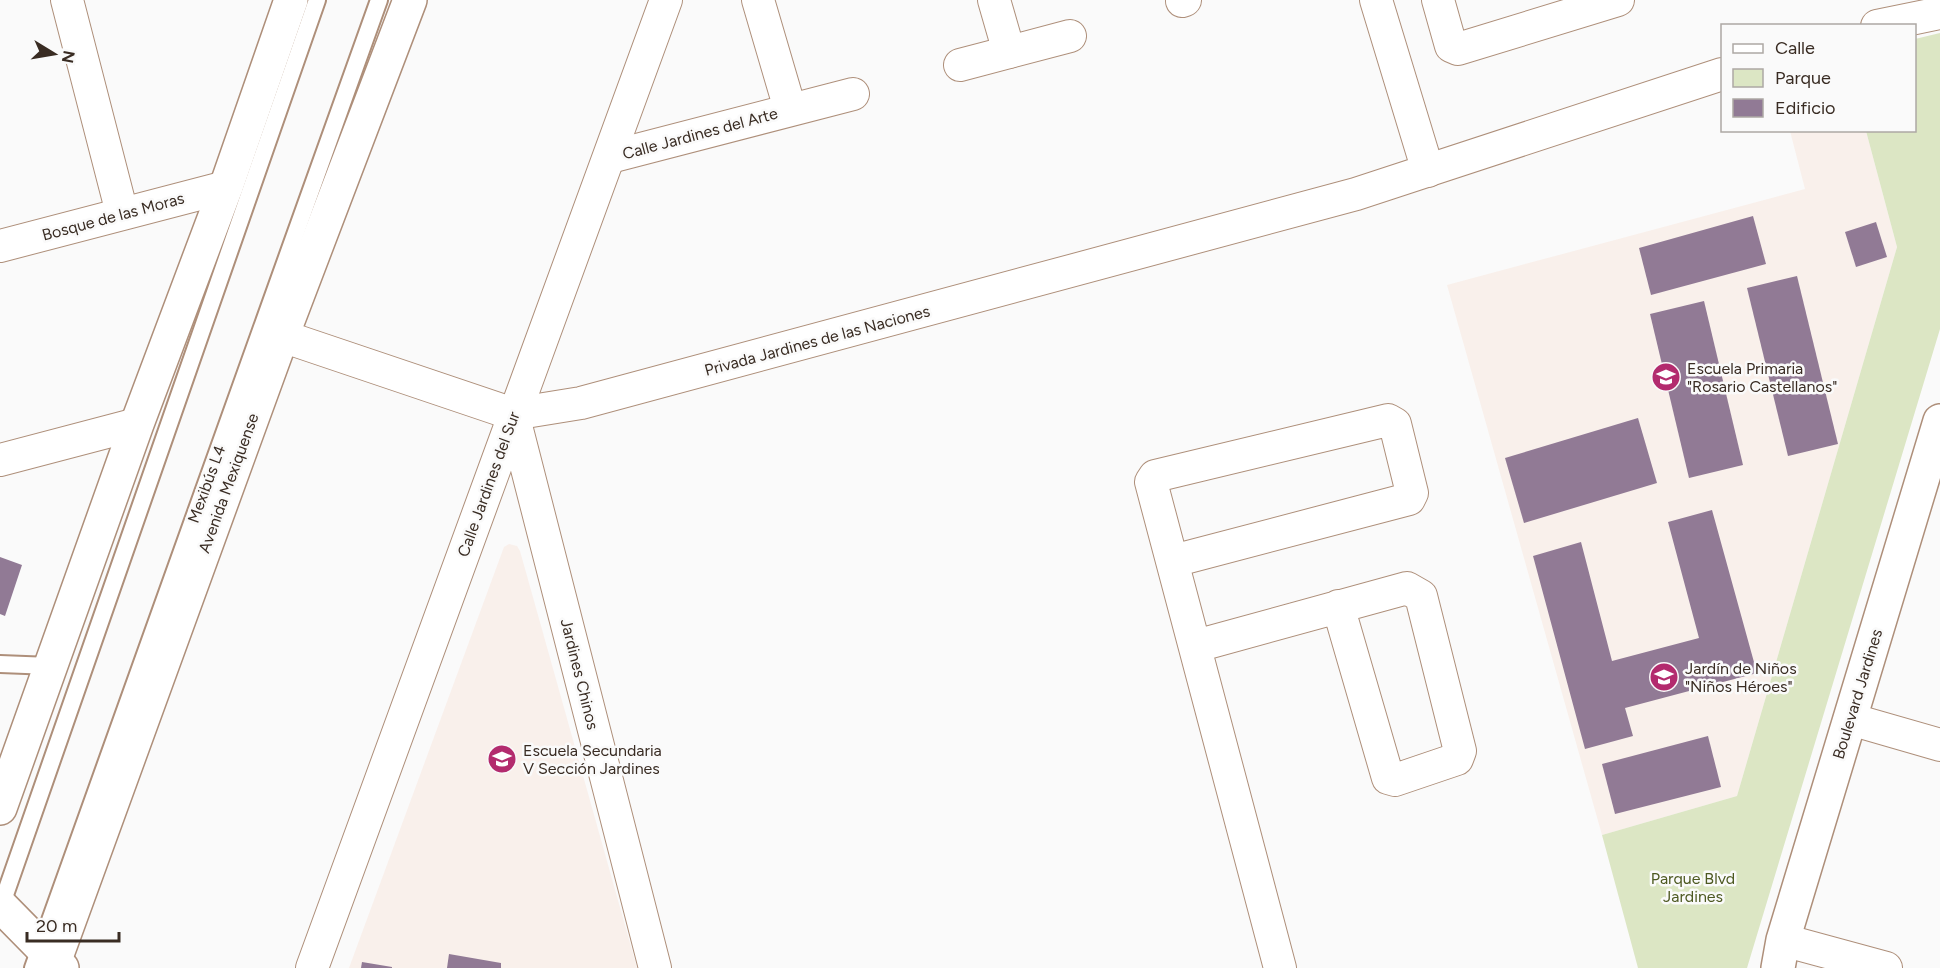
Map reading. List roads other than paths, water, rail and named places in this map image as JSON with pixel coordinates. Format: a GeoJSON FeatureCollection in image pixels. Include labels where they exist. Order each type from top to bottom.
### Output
{"type":"FeatureCollection","features":[{"type":"Feature","properties":{"kind":"main road"},"geometry":{"type":"LineString","coordinates":[[0,808],[137,424],[226,187],[291,0]]}},
{"type":"Feature","properties":{"kind":"main road","name":"Avenida Mexiquense"},"geometry":{"type":"LineString","coordinates":[[49,962],[410,0]]}},
{"type":"Feature","properties":{"kind":"main road","name":"Boulevard Jardines"},"geometry":{"type":"LineString","coordinates":[[1780,954],[1940,421]]}},
{"type":"Feature","properties":{"kind":"main road"},"geometry":{"type":"LineString","coordinates":[[0,906],[49,962]]}},
{"type":"Feature","properties":{"kind":"street"},"geometry":{"type":"LineString","coordinates":[[67,0],[122,213]]}},
{"type":"Feature","properties":{"kind":"street","name":"Calle Jardines del Sur"},"geometry":{"type":"LineString","coordinates":[[312,968],[666,0]]}},
{"type":"Feature","properties":{"kind":"street","name":"Calle Jardines del Arte"},"geometry":{"type":"LineString","coordinates":[[758,0],[790,109]]}},
{"type":"Feature","properties":{"kind":"street"},"geometry":{"type":"LineString","coordinates":[[994,0],[1009,52]]}},
{"type":"Feature","properties":{"kind":"street"},"geometry":{"type":"LineString","coordinates":[[1376,0],[1428,171]]}},
{"type":"Feature","properties":{"kind":"street"},"geometry":{"type":"LineString","coordinates":[[1438,0],[1451,46],[1458,49],[1618,0]]}},
{"type":"Feature","properties":{"kind":"street"},"geometry":{"type":"LineString","coordinates":[[1887,24],[1940,13]]}},
{"type":"Feature","properties":{"kind":"street"},"geometry":{"type":"LineString","coordinates":[[960,65],[1070,36]]}},
{"type":"Feature","properties":{"kind":"street","name":"Privada Jardines de las Naciones"},"geometry":{"type":"LineString","coordinates":[[282,336],[513,414],[581,403],[1356,194],[1721,74]]}},
{"type":"Feature","properties":{"kind":"street","name":"Calle Jardines del Arte"},"geometry":{"type":"LineString","coordinates":[[609,157],[853,94]]}},
{"type":"Feature","properties":{"kind":"street","name":"Bosque de las Moras"},"geometry":{"type":"LineString","coordinates":[[0,246],[226,187]]}},
{"type":"Feature","properties":{"kind":"street","name":"Jardines Chinos"},"geometry":{"type":"LineString","coordinates":[[513,414],[655,968]]}},
{"type":"Feature","properties":{"kind":"street"},"geometry":{"type":"LineString","coordinates":[[1173,561],[1409,499],[1412,493],[1395,424],[1388,420],[1155,476],[1151,482],[1280,968]]}},
{"type":"Feature","properties":{"kind":"street"},"geometry":{"type":"LineString","coordinates":[[0,460],[137,424]]}},
{"type":"Feature","properties":{"kind":"street"},"geometry":{"type":"LineString","coordinates":[[1196,646],[1338,606],[1407,588],[1420,596],[1460,751],[1457,759],[1395,780],[1388,778],[1338,606]]}},
{"type":"Feature","properties":{"kind":"street"},"geometry":{"type":"LineString","coordinates":[[1850,719],[1940,745]]}},
{"type":"Feature","properties":{"kind":"street"},"geometry":{"type":"LineString","coordinates":[[1780,954],[1886,968]]}},
{"type":"Feature","properties":{"kind":"lane"},"geometry":{"type":"LineString","coordinates":[[0,906],[316,0]]}},
{"type":"Feature","properties":{"kind":"lane","name":"Mexibús L4"},"geometry":{"type":"LineString","coordinates":[[49,962],[379,0]]}},
{"type":"Feature","properties":{"kind":"lane"},"geometry":{"type":"LineString","coordinates":[[0,664],[51,666]]}},
{"type":"Feature","properties":{"kind":"place","name":"Escuela Primaria \"Rosario Castellanos\""},"geometry":{"type":"Point","coordinates":[1666,377]}},
{"type":"Feature","properties":{"kind":"place","name":"Jardín de Niños \"Niños Héroes\""},"geometry":{"type":"Point","coordinates":[1664,677]}},
{"type":"Feature","properties":{"kind":"place","name":"Escuela Secundaria V Sección Jardines"},"geometry":{"type":"Point","coordinates":[502,759]}},
{"type":"Feature","properties":{"kind":"park label","name":"Parque Blvd Jardines"},"geometry":{"type":"Point","coordinates":[1693,887]}}]}
